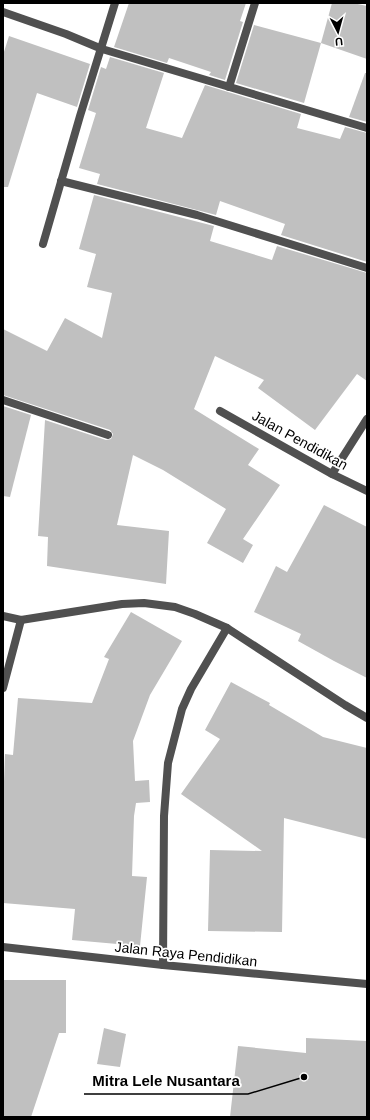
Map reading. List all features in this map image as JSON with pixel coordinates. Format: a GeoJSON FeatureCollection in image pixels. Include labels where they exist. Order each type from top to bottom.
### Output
{"type":"FeatureCollection","features":[{"type":"Feature","properties":{"kind":"street"},"geometry":{"type":"LineString","coordinates":[[43,244],[61,180],[116,3]]}},
{"type":"Feature","properties":{"kind":"street"},"geometry":{"type":"LineString","coordinates":[[229,87],[255,3]]}},
{"type":"Feature","properties":{"kind":"street"},"geometry":{"type":"LineString","coordinates":[[3,12],[102,48],[367,128]]}},
{"type":"Feature","properties":{"kind":"street"},"geometry":{"type":"LineString","coordinates":[[61,180],[197,214],[367,268]]}},
{"type":"Feature","properties":{"kind":"street"},"geometry":{"type":"LineString","coordinates":[[3,400],[108,436]]}},
{"type":"Feature","properties":{"kind":"street","name":"Jalan Pendidikan"},"geometry":{"type":"LineString","coordinates":[[220,411],[367,492]]}},
{"type":"Feature","properties":{"kind":"street"},"geometry":{"type":"LineString","coordinates":[[332,474],[367,419]]}},
{"type":"Feature","properties":{"kind":"street"},"geometry":{"type":"LineString","coordinates":[[3,616],[21,620],[122,604],[144,603],[162,605],[196,614],[227,628],[367,718]]}},
{"type":"Feature","properties":{"kind":"street"},"geometry":{"type":"LineString","coordinates":[[3,688],[21,620]]}},
{"type":"Feature","properties":{"kind":"street"},"geometry":{"type":"LineString","coordinates":[[164,965],[164,816],[168,763],[182,709],[191,689],[227,628]]}},
{"type":"Feature","properties":{"kind":"street","name":"Jalan Raya Pendidikan"},"geometry":{"type":"LineString","coordinates":[[3,947],[164,965],[367,984]]}},
{"type":"Feature","properties":{"kind":"building"},"geometry":{"type":"Polygon","coordinates":[[[129,3],[246,3],[240,21],[243,22],[225,80],[209,75],[211,72],[169,58],[167,63],[114,47],[129,3]]]}},
{"type":"Feature","properties":{"kind":"building"},"geometry":{"type":"Polygon","coordinates":[[[332,3],[353,3],[367,6],[367,59],[321,43],[332,3]]]}},
{"type":"Feature","properties":{"kind":"building"},"geometry":{"type":"Polygon","coordinates":[[[254,25],[321,43],[304,103],[236,83],[254,25]]]}},
{"type":"Feature","properties":{"kind":"building"},"geometry":{"type":"Polygon","coordinates":[[[9,36],[90,64],[77,107],[37,93],[8,187],[3,187],[3,55],[9,36]]]}},
{"type":"Feature","properties":{"kind":"building"},"geometry":{"type":"Polygon","coordinates":[[[110,57],[164,73],[146,128],[182,138],[205,85],[301,114],[297,128],[340,139],[345,127],[367,133],[367,262],[281,235],[285,224],[220,201],[216,215],[97,184],[100,174],[79,168],[96,113],[88,110],[101,67],[106,69],[110,57]]]}},
{"type":"Feature","properties":{"kind":"building"},"geometry":{"type":"Polygon","coordinates":[[[365,73],[367,73],[367,122],[349,117],[365,73]]]}},
{"type":"Feature","properties":{"kind":"building"},"geometry":{"type":"Polygon","coordinates":[[[94,195],[214,226],[210,241],[272,260],[277,246],[367,273],[367,381],[357,374],[315,430],[258,388],[264,380],[215,356],[194,409],[259,449],[248,465],[280,485],[243,539],[253,545],[243,563],[207,543],[226,509],[163,470],[133,455],[117,525],[169,531],[166,584],[47,566],[48,537],[38,536],[45,420],[106,440],[111,439],[113,434],[110,430],[3,395],[3,329],[47,351],[65,318],[102,338],[112,293],[87,287],[96,254],[79,249],[94,195]]]}},
{"type":"Feature","properties":{"kind":"building"},"geometry":{"type":"Polygon","coordinates":[[[3,406],[31,415],[10,497],[3,496],[3,406]]]}},
{"type":"Feature","properties":{"kind":"building"},"geometry":{"type":"Polygon","coordinates":[[[324,505],[367,527],[367,678],[298,641],[301,634],[254,612],[276,566],[287,572],[324,505]]]}},
{"type":"Feature","properties":{"kind":"building"},"geometry":{"type":"Polygon","coordinates":[[[131,612],[182,641],[150,695],[133,741],[135,781],[149,780],[150,802],[136,803],[134,816],[132,876],[147,877],[140,946],[72,940],[75,909],[3,903],[3,809],[5,754],[13,755],[18,698],[92,703],[109,659],[104,657],[131,612]]]}},
{"type":"Feature","properties":{"kind":"building"},"geometry":{"type":"Polygon","coordinates":[[[231,682],[270,703],[269,705],[323,737],[367,748],[367,839],[284,818],[282,932],[208,931],[210,850],[262,851],[181,794],[220,739],[205,730],[231,682]]]}},
{"type":"Feature","properties":{"kind":"building"},"geometry":{"type":"Polygon","coordinates":[[[3,980],[66,980],[66,1033],[59,1033],[31,1117],[3,1117],[3,980]]]}},
{"type":"Feature","properties":{"kind":"building"},"geometry":{"type":"Polygon","coordinates":[[[104,1028],[126,1034],[120,1067],[97,1064],[104,1028]]]}},
{"type":"Feature","properties":{"kind":"building"},"geometry":{"type":"Polygon","coordinates":[[[306,1038],[367,1041],[367,1117],[230,1117],[238,1046],[306,1053],[306,1038]]]}},
{"type":"Feature","properties":{"kind":"place","name":"Mitra Lele Nusantara"},"geometry":{"type":"Point","coordinates":[304,1077]}}]}
